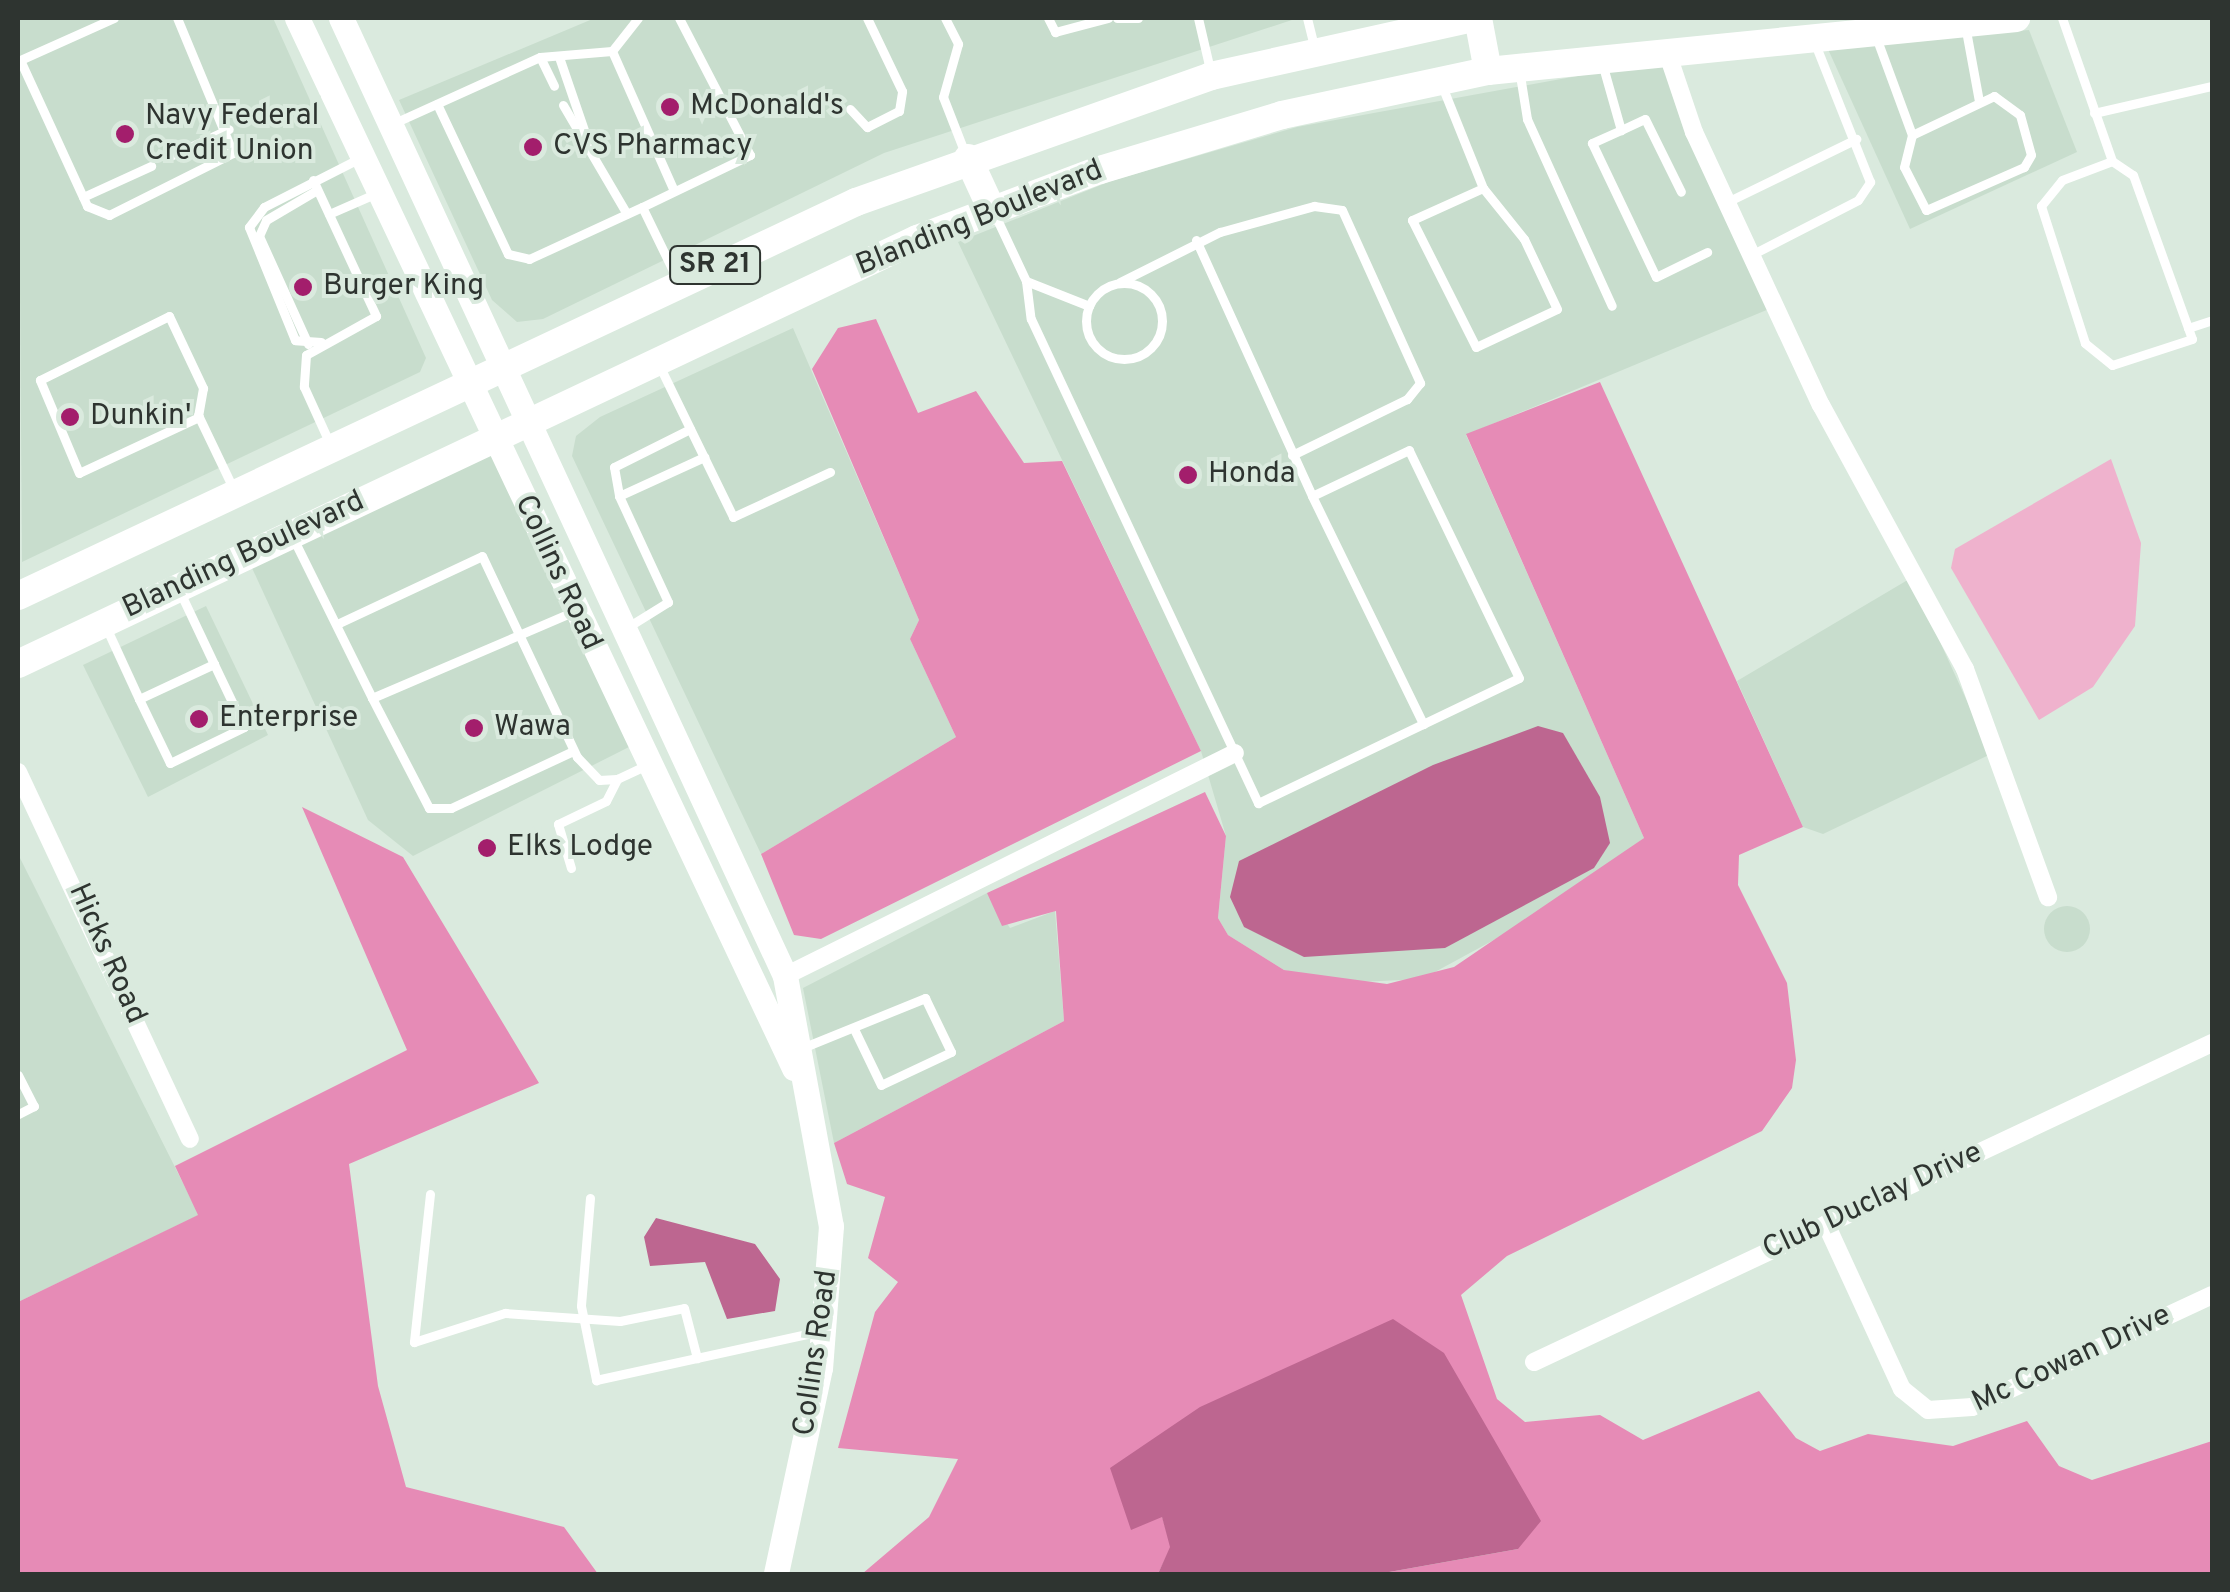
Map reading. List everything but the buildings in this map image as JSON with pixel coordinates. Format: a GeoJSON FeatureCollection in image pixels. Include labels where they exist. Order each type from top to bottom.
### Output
{"type":"FeatureCollection","features":[{"type":"Feature","properties":{"kind":"main road","name":"Blanding Boulevard"},"geometry":{"type":"LineString","coordinates":[[18,596],[679,282],[968,158],[1211,76],[1476,18]]}},
{"type":"Feature","properties":{"kind":"main road"},"geometry":{"type":"LineString","coordinates":[[1476,18],[1488,71]]}},
{"type":"Feature","properties":{"kind":"main road","name":"Blanding Boulevard"},"geometry":{"type":"LineString","coordinates":[[18,664],[992,208],[1230,129],[1440,80],[1600,55],[2012,18]]}},
{"type":"Feature","properties":{"kind":"main road"},"geometry":{"type":"LineString","coordinates":[[968,158],[992,208]]}},
{"type":"Feature","properties":{"kind":"street","name":"Collins Road"},"geometry":{"type":"LineString","coordinates":[[297,18],[819,1128]]}},
{"type":"Feature","properties":{"kind":"street","name":"Collins Road"},"geometry":{"type":"LineString","coordinates":[[341,18],[785,976],[819,1128],[831,1226],[824,1331],[776,1574]]}},
{"type":"Feature","properties":{"kind":"street"},"geometry":{"type":"LineString","coordinates":[[1666,49],[1751,255],[1965,669],[2048,897]]}},
{"type":"Feature","properties":{"kind":"street"},"geometry":{"type":"LineString","coordinates":[[785,976],[1235,753]]}},
{"type":"Feature","properties":{"kind":"street","name":"Hicks Road"},"geometry":{"type":"LineString","coordinates":[[18,772],[190,1140]]}},
{"type":"Feature","properties":{"kind":"street","name":"Club Duclay Drive"},"geometry":{"type":"LineString","coordinates":[[1534,1362],[2212,1042]]}},
{"type":"Feature","properties":{"kind":"street","name":"Mc Cowan Drive"},"geometry":{"type":"LineString","coordinates":[[1826,1224],[1902,1389],[1928,1410],[1972,1407],[2212,1295]]}},
{"type":"Feature","properties":{"kind":"lane"},"geometry":{"type":"LineString","coordinates":[[114,18],[20,60],[83,197],[95,213],[115,215],[203,174],[233,153],[229,129],[177,18]]}},
{"type":"Feature","properties":{"kind":"lane"},"geometry":{"type":"LineString","coordinates":[[390,125],[540,56],[612,51],[638,18]]}},
{"type":"Feature","properties":{"kind":"lane"},"geometry":{"type":"LineString","coordinates":[[437,104],[508,254],[529,259],[750,154],[680,18]]}},
{"type":"Feature","properties":{"kind":"lane"},"geometry":{"type":"LineString","coordinates":[[850,109],[866,127],[899,112],[902,91],[866,18]]}},
{"type":"Feature","properties":{"kind":"lane"},"geometry":{"type":"LineString","coordinates":[[945,18],[958,44],[943,97],[968,158]]}},
{"type":"Feature","properties":{"kind":"lane"},"geometry":{"type":"LineString","coordinates":[[1048,18],[1056,32],[1108,18]]}},
{"type":"Feature","properties":{"kind":"lane"},"geometry":{"type":"LineString","coordinates":[[1118,18],[1138,18]]}},
{"type":"Feature","properties":{"kind":"lane"},"geometry":{"type":"LineString","coordinates":[[1198,18],[1211,76]]}},
{"type":"Feature","properties":{"kind":"lane"},"geometry":{"type":"LineString","coordinates":[[1308,18],[1316,50]]}},
{"type":"Feature","properties":{"kind":"lane"},"geometry":{"type":"LineString","coordinates":[[2062,18],[2112,161],[2132,174],[2192,339],[2112,366],[2085,343],[2041,206],[2062,180],[2112,161]]}},
{"type":"Feature","properties":{"kind":"lane"},"geometry":{"type":"LineString","coordinates":[[1964,22],[1979,101]]}},
{"type":"Feature","properties":{"kind":"lane"},"geometry":{"type":"LineString","coordinates":[[1874,30],[1912,136],[1904,172],[1926,210],[2024,167],[2031,148],[2017,111],[1998,97],[1979,101],[1912,136]]}},
{"type":"Feature","properties":{"kind":"lane"},"geometry":{"type":"LineString","coordinates":[[1751,255],[1864,196],[1872,173],[1819,71],[1813,36]]}},
{"type":"Feature","properties":{"kind":"lane"},"geometry":{"type":"LineString","coordinates":[[612,51],[674,191]]}},
{"type":"Feature","properties":{"kind":"lane"},"geometry":{"type":"LineString","coordinates":[[1600,55],[1621,130]]}},
{"type":"Feature","properties":{"kind":"lane"},"geometry":{"type":"LineString","coordinates":[[540,56],[554,86]]}},
{"type":"Feature","properties":{"kind":"lane"},"geometry":{"type":"LineString","coordinates":[[559,57],[586,139]]}},
{"type":"Feature","properties":{"kind":"lane"},"geometry":{"type":"LineString","coordinates":[[1519,67],[1527,119],[1612,306]]}},
{"type":"Feature","properties":{"kind":"lane"},"geometry":{"type":"LineString","coordinates":[[1440,80],[1483,188],[1500,200],[1557,308],[1476,347],[1412,220],[1483,188]]}},
{"type":"Feature","properties":{"kind":"lane"},"geometry":{"type":"LineString","coordinates":[[2094,114],[2212,86]]}},
{"type":"Feature","properties":{"kind":"lane"},"geometry":{"type":"LineString","coordinates":[[563,105],[626,214]]}},
{"type":"Feature","properties":{"kind":"lane"},"geometry":{"type":"LineString","coordinates":[[1681,192],[1646,119],[1592,144],[1656,277],[1707,252]]}},
{"type":"Feature","properties":{"kind":"lane"},"geometry":{"type":"LineString","coordinates":[[166,158],[229,129]]}},
{"type":"Feature","properties":{"kind":"lane"},"geometry":{"type":"LineString","coordinates":[[1726,202],[1856,139]]}},
{"type":"Feature","properties":{"kind":"lane"},"geometry":{"type":"LineString","coordinates":[[331,446],[303,380],[295,340],[249,227],[362,157]]}},
{"type":"Feature","properties":{"kind":"lane"},"geometry":{"type":"LineString","coordinates":[[83,197],[152,166]]}},
{"type":"Feature","properties":{"kind":"lane"},"geometry":{"type":"LineString","coordinates":[[303,380],[308,354],[376,316],[315,185]]}},
{"type":"Feature","properties":{"kind":"lane"},"geometry":{"type":"LineString","coordinates":[[308,344],[259,236],[266,220],[315,185]]}},
{"type":"Feature","properties":{"kind":"lane"},"geometry":{"type":"LineString","coordinates":[[329,214],[379,192]]}},
{"type":"Feature","properties":{"kind":"lane"},"geometry":{"type":"LineString","coordinates":[[642,206],[679,282]]}},
{"type":"Feature","properties":{"kind":"lane"},"geometry":{"type":"LineString","coordinates":[[1089,306],[1120,282],[1196,240],[1314,206],[1342,210],[1419,368],[1407,399],[1292,455]]}},
{"type":"Feature","properties":{"kind":"lane"},"geometry":{"type":"LineString","coordinates":[[992,208],[1026,281],[1031,319],[1258,802],[1518,678],[1410,450],[1312,496]]}},
{"type":"Feature","properties":{"kind":"lane"},"geometry":{"type":"LineString","coordinates":[[1196,240],[1292,455],[1423,724]]}},
{"type":"Feature","properties":{"kind":"lane"},"geometry":{"type":"LineString","coordinates":[[1026,281],[1089,306]]}},
{"type":"Feature","properties":{"kind":"lane"},"geometry":{"type":"LineString","coordinates":[[1089,306],[1088,332],[1100,350],[1120,359],[1149,350],[1160,334],[1158,304],[1120,282]]}},
{"type":"Feature","properties":{"kind":"lane"},"geometry":{"type":"LineString","coordinates":[[199,417],[80,473],[40,380],[170,316],[202,388],[199,417],[235,492]]}},
{"type":"Feature","properties":{"kind":"lane"},"geometry":{"type":"LineString","coordinates":[[2188,328],[2212,320]]}},
{"type":"Feature","properties":{"kind":"lane"},"geometry":{"type":"LineString","coordinates":[[295,340],[308,344],[334,340]]}},
{"type":"Feature","properties":{"kind":"lane"},"geometry":{"type":"LineString","coordinates":[[658,362],[733,518],[830,472]]}},
{"type":"Feature","properties":{"kind":"lane"},"geometry":{"type":"LineString","coordinates":[[622,629],[668,602],[619,496],[614,467],[690,428]]}},
{"type":"Feature","properties":{"kind":"lane"},"geometry":{"type":"LineString","coordinates":[[619,496],[704,457]]}},
{"type":"Feature","properties":{"kind":"lane"},"geometry":{"type":"LineString","coordinates":[[291,534],[429,808],[451,808],[574,751]]}},
{"type":"Feature","properties":{"kind":"lane"},"geometry":{"type":"LineString","coordinates":[[337,624],[482,556],[574,751],[598,780],[616,779],[648,764]]}},
{"type":"Feature","properties":{"kind":"lane"},"geometry":{"type":"LineString","coordinates":[[104,622],[170,762],[244,727],[178,587]]}},
{"type":"Feature","properties":{"kind":"lane"},"geometry":{"type":"LineString","coordinates":[[372,698],[518,630],[576,610]]}},
{"type":"Feature","properties":{"kind":"lane"},"geometry":{"type":"LineString","coordinates":[[140,698],[214,664]]}},
{"type":"Feature","properties":{"kind":"lane"},"geometry":{"type":"LineString","coordinates":[[571,868],[558,824],[606,801],[616,779]]}},
{"type":"Feature","properties":{"kind":"lane"},"geometry":{"type":"LineString","coordinates":[[802,1048],[855,1031],[925,998],[950,1052],[882,1085],[855,1031]]}},
{"type":"Feature","properties":{"kind":"lane"},"geometry":{"type":"LineString","coordinates":[[18,1075],[34,1106],[18,1114]]}},
{"type":"Feature","properties":{"kind":"lane"},"geometry":{"type":"LineString","coordinates":[[430,1194],[414,1342],[506,1313],[584,1318],[684,1308],[697,1358]]}},
{"type":"Feature","properties":{"kind":"lane"},"geometry":{"type":"LineString","coordinates":[[590,1198],[584,1318],[596,1380],[824,1331]]}},
{"type":"Feature","properties":{"kind":"shaded area"},"geometry":{"type":"Polygon","coordinates":[[[18,18],[273,18],[426,358],[420,372],[22,562],[18,18]]]}},
{"type":"Feature","properties":{"kind":"shaded area"},"geometry":{"type":"Polygon","coordinates":[[[595,18],[1298,18],[884,153],[543,319],[517,322],[492,300],[399,100],[595,18]]]}},
{"type":"Feature","properties":{"kind":"shaded area"},"geometry":{"type":"Polygon","coordinates":[[[2029,30],[2077,152],[1910,229],[1827,47],[2029,30]]]}},
{"type":"Feature","properties":{"kind":"shaded area"},"geometry":{"type":"Polygon","coordinates":[[[1660,61],[1769,309],[1466,435],[1644,838],[1536,917],[1422,979],[1339,983],[1284,970],[1228,935],[1218,918],[1226,836],[1201,751],[958,242],[1111,181],[1297,127],[1660,61]]]}},
{"type":"Feature","properties":{"kind":"shaded area"},"geometry":{"type":"Polygon","coordinates":[[[876,319],[918,413],[976,391],[1024,463],[1062,461],[1201,751],[821,939],[794,935],[761,854],[956,737],[910,639],[919,620],[812,369],[838,328],[876,319]]]}},
{"type":"Feature","properties":{"kind":"shaded area"},"geometry":{"type":"Polygon","coordinates":[[[793,328],[919,620],[910,639],[956,737],[761,854],[572,456],[576,436],[600,417],[793,328]]]}},
{"type":"Feature","properties":{"kind":"shaded area"},"geometry":{"type":"Polygon","coordinates":[[[1600,382],[1803,827],[1739,855],[1738,885],[1787,983],[1796,1060],[1792,1088],[1762,1131],[1507,1256],[1461,1295],[1497,1399],[1525,1422],[1600,1415],[1643,1440],[1759,1391],[1796,1438],[1820,1451],[1868,1434],[1953,1446],[2027,1421],[2059,1466],[2092,1480],[2212,1441],[2212,1574],[1378,1574],[1518,1549],[1162,1516],[1171,1547],[1158,1574],[862,1574],[929,1517],[958,1459],[838,1448],[875,1312],[898,1282],[868,1258],[885,1197],[847,1184],[834,1143],[1064,1021],[1056,911],[1002,926],[987,893],[1205,792],[1226,836],[1218,918],[1228,935],[1284,970],[1387,984],[1454,967],[1644,838],[1466,434],[1600,382]]]}},
{"type":"Feature","properties":{"kind":"shaded area"},"geometry":{"type":"Polygon","coordinates":[[[491,451],[631,746],[413,856],[368,820],[252,568],[491,451]]]}},
{"type":"Feature","properties":{"kind":"shaded area"},"geometry":{"type":"Polygon","coordinates":[[[2111,459],[2141,543],[2135,626],[2093,687],[2039,720],[1951,568],[1955,549],[2111,459]]]}},
{"type":"Feature","properties":{"kind":"shaded area"},"geometry":{"type":"Polygon","coordinates":[[[1911,578],[1991,754],[1823,834],[1803,827],[1737,681],[1911,578]]]}},
{"type":"Feature","properties":{"kind":"shaded area"},"geometry":{"type":"Polygon","coordinates":[[[206,606],[268,735],[148,797],[83,665],[206,606]]]}},
{"type":"Feature","properties":{"kind":"shaded area"},"geometry":{"type":"Polygon","coordinates":[[[1538,726],[1563,733],[1600,797],[1610,843],[1594,868],[1445,948],[1304,957],[1244,927],[1230,897],[1239,861],[1433,765],[1538,726]]]}},
{"type":"Feature","properties":{"kind":"shaded area"},"geometry":{"type":"Polygon","coordinates":[[[302,807],[403,857],[539,1083],[349,1164],[378,1386],[406,1487],[564,1527],[598,1574],[18,1574],[18,1302],[198,1215],[175,1166],[407,1050],[302,807]]]}},
{"type":"Feature","properties":{"kind":"shaded area"},"geometry":{"type":"Polygon","coordinates":[[[18,854],[199,1215],[18,1302],[18,854]]]}},
{"type":"Feature","properties":{"kind":"shaded area"},"geometry":{"type":"Polygon","coordinates":[[[987,893],[1010,928],[1055,911],[1064,1021],[834,1143],[803,988],[987,893]]]}},
{"type":"Feature","properties":{"kind":"shaded area"},"geometry":{"type":"Polygon","coordinates":[[[2067,906],[2083,913],[2090,929],[2083,945],[2067,952],[2051,945],[2044,929],[2051,913],[2067,906]]]}},
{"type":"Feature","properties":{"kind":"shaded area"},"geometry":{"type":"Polygon","coordinates":[[[656,1218],[755,1244],[780,1279],[775,1311],[727,1319],[705,1262],[650,1266],[644,1237],[656,1218]]]}},
{"type":"Feature","properties":{"kind":"shaded area"},"geometry":{"type":"Polygon","coordinates":[[[1393,1319],[1444,1353],[1541,1521],[1518,1549],[1378,1574],[1158,1574],[1170,1547],[1162,1517],[1131,1530],[1110,1468],[1200,1407],[1393,1319]]]}},
{"type":"Feature","properties":{"kind":"place","name":"McDonald's"},"geometry":{"type":"Point","coordinates":[670,107]}},
{"type":"Feature","properties":{"kind":"place","name":"Navy Federal Credit Union"},"geometry":{"type":"Point","coordinates":[125,134]}},
{"type":"Feature","properties":{"kind":"place","name":"CVS Pharmacy"},"geometry":{"type":"Point","coordinates":[533,147]}},
{"type":"Feature","properties":{"kind":"place","name":"Burger King"},"geometry":{"type":"Point","coordinates":[303,287]}},
{"type":"Feature","properties":{"kind":"place","name":"Dunkin'"},"geometry":{"type":"Point","coordinates":[70,417]}},
{"type":"Feature","properties":{"kind":"place","name":"Honda"},"geometry":{"type":"Point","coordinates":[1188,475]}},
{"type":"Feature","properties":{"kind":"place","name":"Enterprise"},"geometry":{"type":"Point","coordinates":[199,719]}},
{"type":"Feature","properties":{"kind":"place","name":"Wawa"},"geometry":{"type":"Point","coordinates":[474,728]}},
{"type":"Feature","properties":{"kind":"place","name":"Elks Lodge"},"geometry":{"type":"Point","coordinates":[487,848]}}]}
